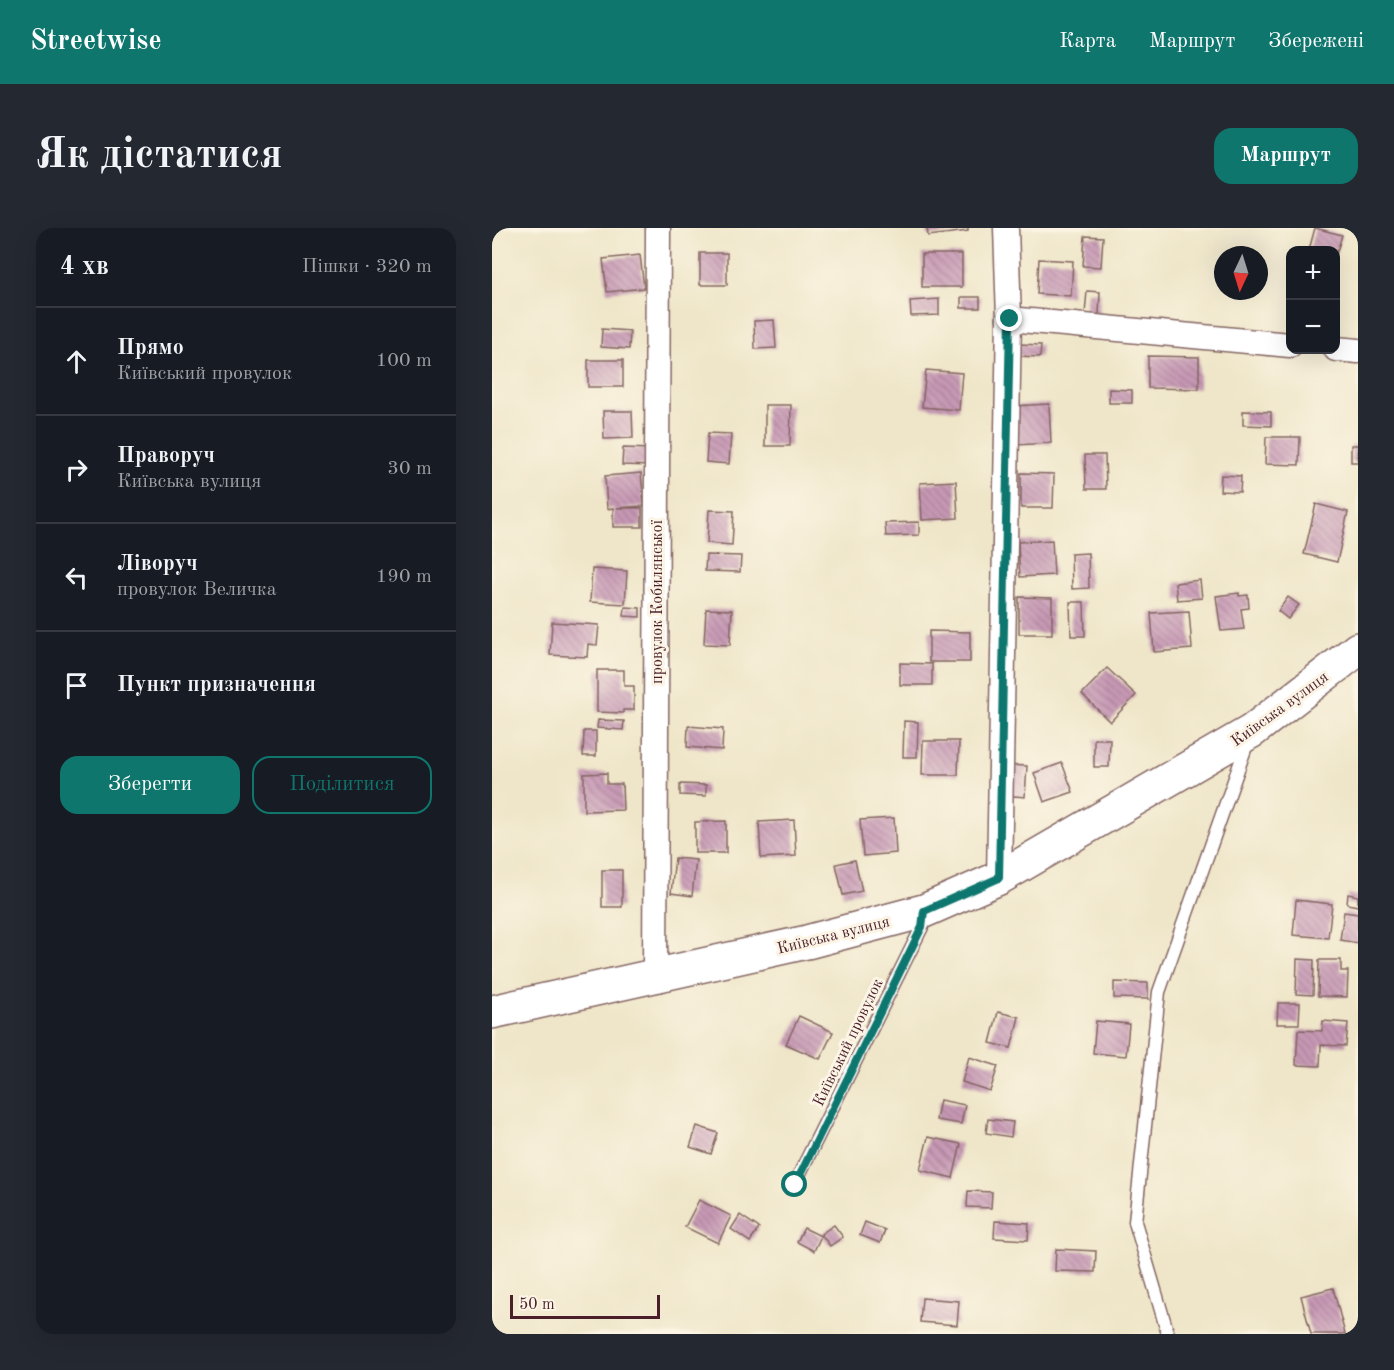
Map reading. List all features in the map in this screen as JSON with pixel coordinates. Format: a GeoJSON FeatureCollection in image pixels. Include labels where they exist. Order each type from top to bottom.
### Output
{"type":"FeatureCollection","features":[{"type":"Feature","properties":{"kind":"main road","name":"Київська вулиця"},"geometry":{"type":"LineString","coordinates":[[492,1012],[807,942],[924,911],[999,878],[1252,731],[1358,649]]}},
{"type":"Feature","properties":{"kind":"street","name":"провулок Кобилянської"},"geometry":{"type":"LineString","coordinates":[[655,976],[658,228]]}},
{"type":"Feature","properties":{"kind":"street"},"geometry":{"type":"LineString","coordinates":[[999,878],[1010,319],[1006,228]]}},
{"type":"Feature","properties":{"kind":"street"},"geometry":{"type":"LineString","coordinates":[[1010,319],[1286,345]]}},
{"type":"Feature","properties":{"kind":"street"},"geometry":{"type":"LineString","coordinates":[[1340,349],[1358,351]]}},
{"type":"Feature","properties":{"kind":"lane"},"geometry":{"type":"LineString","coordinates":[[1168,1334],[1135,1222],[1159,992],[1252,731]]}},
{"type":"Feature","properties":{"kind":"lane","name":"Київський провулок"},"geometry":{"type":"LineString","coordinates":[[795,1185],[922,927],[924,911]]}},
{"type":"Feature","properties":{"kind":"building"},"geometry":{"type":"Polygon","coordinates":[[[927,228],[968,228],[968,231],[928,236],[927,228]]]}},
{"type":"Feature","properties":{"kind":"building"},"geometry":{"type":"Polygon","coordinates":[[[1315,228],[1342,235],[1339,246],[1310,246],[1315,228]]]}},
{"type":"Feature","properties":{"kind":"building"},"geometry":{"type":"Polygon","coordinates":[[[1085,236],[1103,237],[1101,267],[1083,266],[1085,236]]]}},
{"type":"Feature","properties":{"kind":"building"},"geometry":{"type":"Polygon","coordinates":[[[700,253],[727,253],[727,285],[700,285],[700,253]]]}},
{"type":"Feature","properties":{"kind":"building"},"geometry":{"type":"Polygon","coordinates":[[[922,254],[962,254],[962,287],[922,287],[922,254]]]}},
{"type":"Feature","properties":{"kind":"building"},"geometry":{"type":"Polygon","coordinates":[[[640,255],[644,288],[607,292],[603,259],[640,255]]]}},
{"type":"Feature","properties":{"kind":"building"},"geometry":{"type":"Polygon","coordinates":[[[1039,259],[1073,261],[1071,296],[1037,294],[1039,259]]]}},
{"type":"Feature","properties":{"kind":"building"},"geometry":{"type":"Polygon","coordinates":[[[1087,291],[1100,292],[1099,315],[1085,314],[1087,291]]]}},
{"type":"Feature","properties":{"kind":"building"},"geometry":{"type":"Polygon","coordinates":[[[961,297],[980,297],[980,308],[961,308],[961,297]]]}},
{"type":"Feature","properties":{"kind":"building"},"geometry":{"type":"Polygon","coordinates":[[[939,299],[939,315],[911,316],[910,301],[939,299]]]}},
{"type":"Feature","properties":{"kind":"building"},"geometry":{"type":"Polygon","coordinates":[[[774,320],[776,348],[755,349],[754,321],[774,320]]]}},
{"type":"Feature","properties":{"kind":"building"},"geometry":{"type":"Polygon","coordinates":[[[602,329],[630,331],[629,349],[601,347],[602,329]]]}},
{"type":"Feature","properties":{"kind":"building"},"geometry":{"type":"Polygon","coordinates":[[[1018,344],[1041,345],[1040,357],[1017,356],[1018,344]]]}},
{"type":"Feature","properties":{"kind":"building"},"geometry":{"type":"Polygon","coordinates":[[[1148,356],[1199,357],[1199,389],[1148,388],[1148,356]]]}},
{"type":"Feature","properties":{"kind":"building"},"geometry":{"type":"Polygon","coordinates":[[[588,360],[623,360],[623,387],[588,387],[588,360]]]}},
{"type":"Feature","properties":{"kind":"building"},"geometry":{"type":"Polygon","coordinates":[[[926,370],[962,373],[959,410],[922,407],[926,370]]]}},
{"type":"Feature","properties":{"kind":"building"},"geometry":{"type":"Polygon","coordinates":[[[1109,389],[1132,390],[1132,403],[1109,403],[1109,389]]]}},
{"type":"Feature","properties":{"kind":"building"},"geometry":{"type":"Polygon","coordinates":[[[1049,404],[1051,443],[1015,445],[1012,406],[1049,404]]]}},
{"type":"Feature","properties":{"kind":"building"},"geometry":{"type":"Polygon","coordinates":[[[765,405],[791,405],[790,446],[765,446],[765,405]]]}},
{"type":"Feature","properties":{"kind":"building"},"geometry":{"type":"Polygon","coordinates":[[[603,411],[632,411],[633,438],[604,439],[603,411]]]}},
{"type":"Feature","properties":{"kind":"building"},"geometry":{"type":"Polygon","coordinates":[[[1243,411],[1271,412],[1271,426],[1243,425],[1243,411]]]}},
{"type":"Feature","properties":{"kind":"building"},"geometry":{"type":"Polygon","coordinates":[[[708,433],[731,434],[729,464],[706,462],[708,433]]]}},
{"type":"Feature","properties":{"kind":"building"},"geometry":{"type":"Polygon","coordinates":[[[1266,437],[1300,437],[1299,465],[1265,464],[1266,437]]]}},
{"type":"Feature","properties":{"kind":"building"},"geometry":{"type":"Polygon","coordinates":[[[1351,445],[1358,445],[1358,462],[1351,462],[1351,445]]]}},
{"type":"Feature","properties":{"kind":"building"},"geometry":{"type":"Polygon","coordinates":[[[623,448],[653,449],[652,466],[622,465],[623,448]]]}},
{"type":"Feature","properties":{"kind":"building"},"geometry":{"type":"Polygon","coordinates":[[[1085,455],[1105,455],[1106,489],[1086,489],[1085,455]]]}},
{"type":"Feature","properties":{"kind":"building"},"geometry":{"type":"Polygon","coordinates":[[[641,473],[644,506],[617,508],[642,508],[642,527],[613,527],[613,508],[607,509],[605,476],[641,473]]]}},
{"type":"Feature","properties":{"kind":"building"},"geometry":{"type":"Polygon","coordinates":[[[1021,473],[1054,474],[1053,508],[1021,508],[1021,473]]]}},
{"type":"Feature","properties":{"kind":"building"},"geometry":{"type":"Polygon","coordinates":[[[1221,475],[1241,476],[1240,492],[1220,491],[1221,475]]]}},
{"type":"Feature","properties":{"kind":"building"},"geometry":{"type":"Polygon","coordinates":[[[956,481],[958,518],[922,520],[920,483],[956,481]]]}},
{"type":"Feature","properties":{"kind":"building"},"geometry":{"type":"Polygon","coordinates":[[[1316,504],[1348,512],[1337,562],[1304,554],[1316,504]]]}},
{"type":"Feature","properties":{"kind":"building"},"geometry":{"type":"Polygon","coordinates":[[[709,510],[734,511],[732,545],[707,543],[709,510]]]}},
{"type":"Feature","properties":{"kind":"building"},"geometry":{"type":"Polygon","coordinates":[[[919,522],[919,535],[886,536],[885,523],[919,522]]]}},
{"type":"Feature","properties":{"kind":"building"},"geometry":{"type":"Polygon","coordinates":[[[1052,540],[1054,575],[1020,577],[1018,542],[1052,540]]]}},
{"type":"Feature","properties":{"kind":"building"},"geometry":{"type":"Polygon","coordinates":[[[1088,553],[1089,588],[1072,589],[1071,554],[1088,553]]]}},
{"type":"Feature","properties":{"kind":"building"},"geometry":{"type":"Polygon","coordinates":[[[706,555],[741,556],[740,572],[705,571],[706,555]]]}},
{"type":"Feature","properties":{"kind":"building"},"geometry":{"type":"Polygon","coordinates":[[[592,569],[627,571],[625,604],[590,602],[592,569]]]}},
{"type":"Feature","properties":{"kind":"building"},"geometry":{"type":"Polygon","coordinates":[[[1200,580],[1202,598],[1177,600],[1175,583],[1200,580]]]}},
{"type":"Feature","properties":{"kind":"building"},"geometry":{"type":"Polygon","coordinates":[[[1239,593],[1239,596],[1248,595],[1249,608],[1241,609],[1244,629],[1221,631],[1216,596],[1239,593]]]}},
{"type":"Feature","properties":{"kind":"building"},"geometry":{"type":"Polygon","coordinates":[[[1019,597],[1052,598],[1052,634],[1019,634],[1019,597]]]}},
{"type":"Feature","properties":{"kind":"building"},"geometry":{"type":"Polygon","coordinates":[[[1288,597],[1299,605],[1288,619],[1278,611],[1288,597]]]}},
{"type":"Feature","properties":{"kind":"building"},"geometry":{"type":"Polygon","coordinates":[[[1070,602],[1084,602],[1085,636],[1071,636],[1070,602]]]}},
{"type":"Feature","properties":{"kind":"building"},"geometry":{"type":"Polygon","coordinates":[[[625,607],[640,608],[640,617],[624,616],[625,607]]]}},
{"type":"Feature","properties":{"kind":"building"},"geometry":{"type":"Polygon","coordinates":[[[706,609],[732,610],[730,645],[704,644],[706,609]]]}},
{"type":"Feature","properties":{"kind":"building"},"geometry":{"type":"Polygon","coordinates":[[[1189,611],[1192,649],[1154,652],[1151,613],[1189,611]]]}},
{"type":"Feature","properties":{"kind":"building"},"geometry":{"type":"Polygon","coordinates":[[[552,622],[599,625],[597,645],[588,644],[587,657],[550,655],[552,622]]]}},
{"type":"Feature","properties":{"kind":"building"},"geometry":{"type":"Polygon","coordinates":[[[929,631],[970,632],[970,662],[929,662],[929,631]]]}},
{"type":"Feature","properties":{"kind":"building"},"geometry":{"type":"Polygon","coordinates":[[[900,663],[932,664],[932,685],[900,685],[900,663]]]}},
{"type":"Feature","properties":{"kind":"building"},"geometry":{"type":"Polygon","coordinates":[[[1107,668],[1136,695],[1110,722],[1082,694],[1107,668]]]}},
{"type":"Feature","properties":{"kind":"building"},"geometry":{"type":"Polygon","coordinates":[[[597,670],[624,670],[624,686],[634,686],[634,710],[623,710],[623,713],[597,712],[597,670]]]}},
{"type":"Feature","properties":{"kind":"building"},"geometry":{"type":"Polygon","coordinates":[[[598,720],[624,721],[623,730],[597,728],[598,720]]]}},
{"type":"Feature","properties":{"kind":"building"},"geometry":{"type":"Polygon","coordinates":[[[904,721],[918,722],[917,757],[903,757],[904,721]]]}},
{"type":"Feature","properties":{"kind":"building"},"geometry":{"type":"Polygon","coordinates":[[[688,726],[723,729],[722,750],[687,747],[688,726]]]}},
{"type":"Feature","properties":{"kind":"building"},"geometry":{"type":"Polygon","coordinates":[[[584,731],[596,731],[596,756],[583,756],[584,731]]]}},
{"type":"Feature","properties":{"kind":"building"},"geometry":{"type":"Polygon","coordinates":[[[1094,739],[1110,739],[1109,767],[1094,767],[1094,739]]]}},
{"type":"Feature","properties":{"kind":"building"},"geometry":{"type":"Polygon","coordinates":[[[923,741],[959,741],[958,775],[922,775],[923,741]]]}},
{"type":"Feature","properties":{"kind":"building"},"geometry":{"type":"Polygon","coordinates":[[[1062,763],[1073,792],[1044,802],[1034,773],[1062,763]]]}},
{"type":"Feature","properties":{"kind":"building"},"geometry":{"type":"Polygon","coordinates":[[[1003,765],[1027,766],[1025,797],[1002,795],[1003,765]]]}},
{"type":"Feature","properties":{"kind":"building"},"geometry":{"type":"Polygon","coordinates":[[[607,773],[607,784],[622,784],[623,810],[584,811],[584,774],[607,773]]]}},
{"type":"Feature","properties":{"kind":"building"},"geometry":{"type":"Polygon","coordinates":[[[680,784],[706,785],[706,796],[680,795],[680,784]]]}},
{"type":"Feature","properties":{"kind":"building"},"geometry":{"type":"Polygon","coordinates":[[[894,818],[896,853],[863,856],[860,820],[894,818]]]}},
{"type":"Feature","properties":{"kind":"building"},"geometry":{"type":"Polygon","coordinates":[[[794,820],[796,856],[761,858],[759,822],[794,820]]]}},
{"type":"Feature","properties":{"kind":"building"},"geometry":{"type":"Polygon","coordinates":[[[726,821],[726,853],[695,853],[695,822],[726,821]]]}},
{"type":"Feature","properties":{"kind":"building"},"geometry":{"type":"Polygon","coordinates":[[[675,858],[696,860],[692,896],[671,893],[675,858]]]}},
{"type":"Feature","properties":{"kind":"building"},"geometry":{"type":"Polygon","coordinates":[[[855,860],[862,891],[843,895],[836,864],[855,860]]]}},
{"type":"Feature","properties":{"kind":"building"},"geometry":{"type":"Polygon","coordinates":[[[602,870],[622,870],[622,907],[602,907],[602,870]]]}},
{"type":"Feature","properties":{"kind":"building"},"geometry":{"type":"Polygon","coordinates":[[[1348,894],[1358,896],[1358,906],[1347,904],[1348,894]]]}},
{"type":"Feature","properties":{"kind":"building"},"geometry":{"type":"Polygon","coordinates":[[[1296,900],[1332,904],[1328,938],[1293,935],[1296,900]]]}},
{"type":"Feature","properties":{"kind":"building"},"geometry":{"type":"Polygon","coordinates":[[[1344,912],[1358,914],[1358,943],[1340,940],[1344,912]]]}},
{"type":"Feature","properties":{"kind":"building"},"geometry":{"type":"Polygon","coordinates":[[[1297,959],[1314,960],[1313,995],[1296,994],[1297,959]]]}},
{"type":"Feature","properties":{"kind":"building"},"geometry":{"type":"Polygon","coordinates":[[[1319,960],[1341,960],[1341,971],[1348,971],[1347,997],[1318,996],[1319,960]]]}},
{"type":"Feature","properties":{"kind":"building"},"geometry":{"type":"Polygon","coordinates":[[[1114,982],[1148,983],[1148,999],[1114,998],[1114,982]]]}},
{"type":"Feature","properties":{"kind":"building"},"geometry":{"type":"Polygon","coordinates":[[[1278,1003],[1300,1003],[1299,1024],[1277,1024],[1278,1003]]]}},
{"type":"Feature","properties":{"kind":"building"},"geometry":{"type":"Polygon","coordinates":[[[998,1012],[1019,1017],[1011,1048],[990,1043],[998,1012]]]}},
{"type":"Feature","properties":{"kind":"building"},"geometry":{"type":"Polygon","coordinates":[[[799,1016],[833,1032],[820,1059],[786,1044],[799,1016]]]}},
{"type":"Feature","properties":{"kind":"building"},"geometry":{"type":"Polygon","coordinates":[[[1096,1021],[1129,1024],[1126,1056],[1093,1053],[1096,1021]]]}},
{"type":"Feature","properties":{"kind":"building"},"geometry":{"type":"Polygon","coordinates":[[[1323,1021],[1348,1023],[1346,1046],[1321,1045],[1320,1066],[1296,1065],[1298,1030],[1322,1031],[1323,1021]]]}},
{"type":"Feature","properties":{"kind":"building"},"geometry":{"type":"Polygon","coordinates":[[[969,1057],[998,1066],[990,1091],[962,1082],[969,1057]]]}},
{"type":"Feature","properties":{"kind":"building"},"geometry":{"type":"Polygon","coordinates":[[[940,1100],[965,1105],[961,1124],[936,1120],[940,1100]]]}},
{"type":"Feature","properties":{"kind":"building"},"geometry":{"type":"Polygon","coordinates":[[[988,1119],[1013,1122],[1011,1137],[986,1133],[988,1119]]]}},
{"type":"Feature","properties":{"kind":"building"},"geometry":{"type":"Polygon","coordinates":[[[697,1126],[718,1133],[711,1154],[690,1147],[697,1126]]]}},
{"type":"Feature","properties":{"kind":"building"},"geometry":{"type":"Polygon","coordinates":[[[928,1137],[961,1144],[953,1178],[920,1170],[928,1137]]]}},
{"type":"Feature","properties":{"kind":"building"},"geometry":{"type":"Polygon","coordinates":[[[968,1191],[992,1192],[991,1208],[967,1207],[968,1191]]]}},
{"type":"Feature","properties":{"kind":"building"},"geometry":{"type":"Polygon","coordinates":[[[699,1200],[731,1216],[718,1243],[685,1227],[699,1200]]]}},
{"type":"Feature","properties":{"kind":"building"},"geometry":{"type":"Polygon","coordinates":[[[740,1215],[759,1228],[750,1242],[731,1229],[740,1215]]]}},
{"type":"Feature","properties":{"kind":"building"},"geometry":{"type":"Polygon","coordinates":[[[995,1221],[1029,1223],[1028,1240],[994,1238],[995,1221]]]}},
{"type":"Feature","properties":{"kind":"building"},"geometry":{"type":"Polygon","coordinates":[[[865,1222],[885,1230],[880,1243],[860,1235],[865,1222]]]}},
{"type":"Feature","properties":{"kind":"building"},"geometry":{"type":"Polygon","coordinates":[[[834,1225],[843,1237],[830,1246],[821,1234],[834,1225]]]}},
{"type":"Feature","properties":{"kind":"building"},"geometry":{"type":"Polygon","coordinates":[[[804,1228],[821,1236],[814,1251],[797,1242],[804,1228]]]}},
{"type":"Feature","properties":{"kind":"building"},"geometry":{"type":"Polygon","coordinates":[[[1056,1249],[1096,1251],[1095,1272],[1055,1271],[1056,1249]]]}},
{"type":"Feature","properties":{"kind":"building"},"geometry":{"type":"Polygon","coordinates":[[[1333,1288],[1345,1334],[1311,1334],[1301,1296],[1333,1288]]]}},
{"type":"Feature","properties":{"kind":"building"},"geometry":{"type":"Polygon","coordinates":[[[922,1298],[959,1301],[957,1325],[920,1322],[922,1298]]]}},
{"type":"Feature","properties":{"kind":"route"},"geometry":{"type":"LineString","coordinates":[[795,1185],[922,927],[924,911],[999,878],[1010,319]]}}]}
